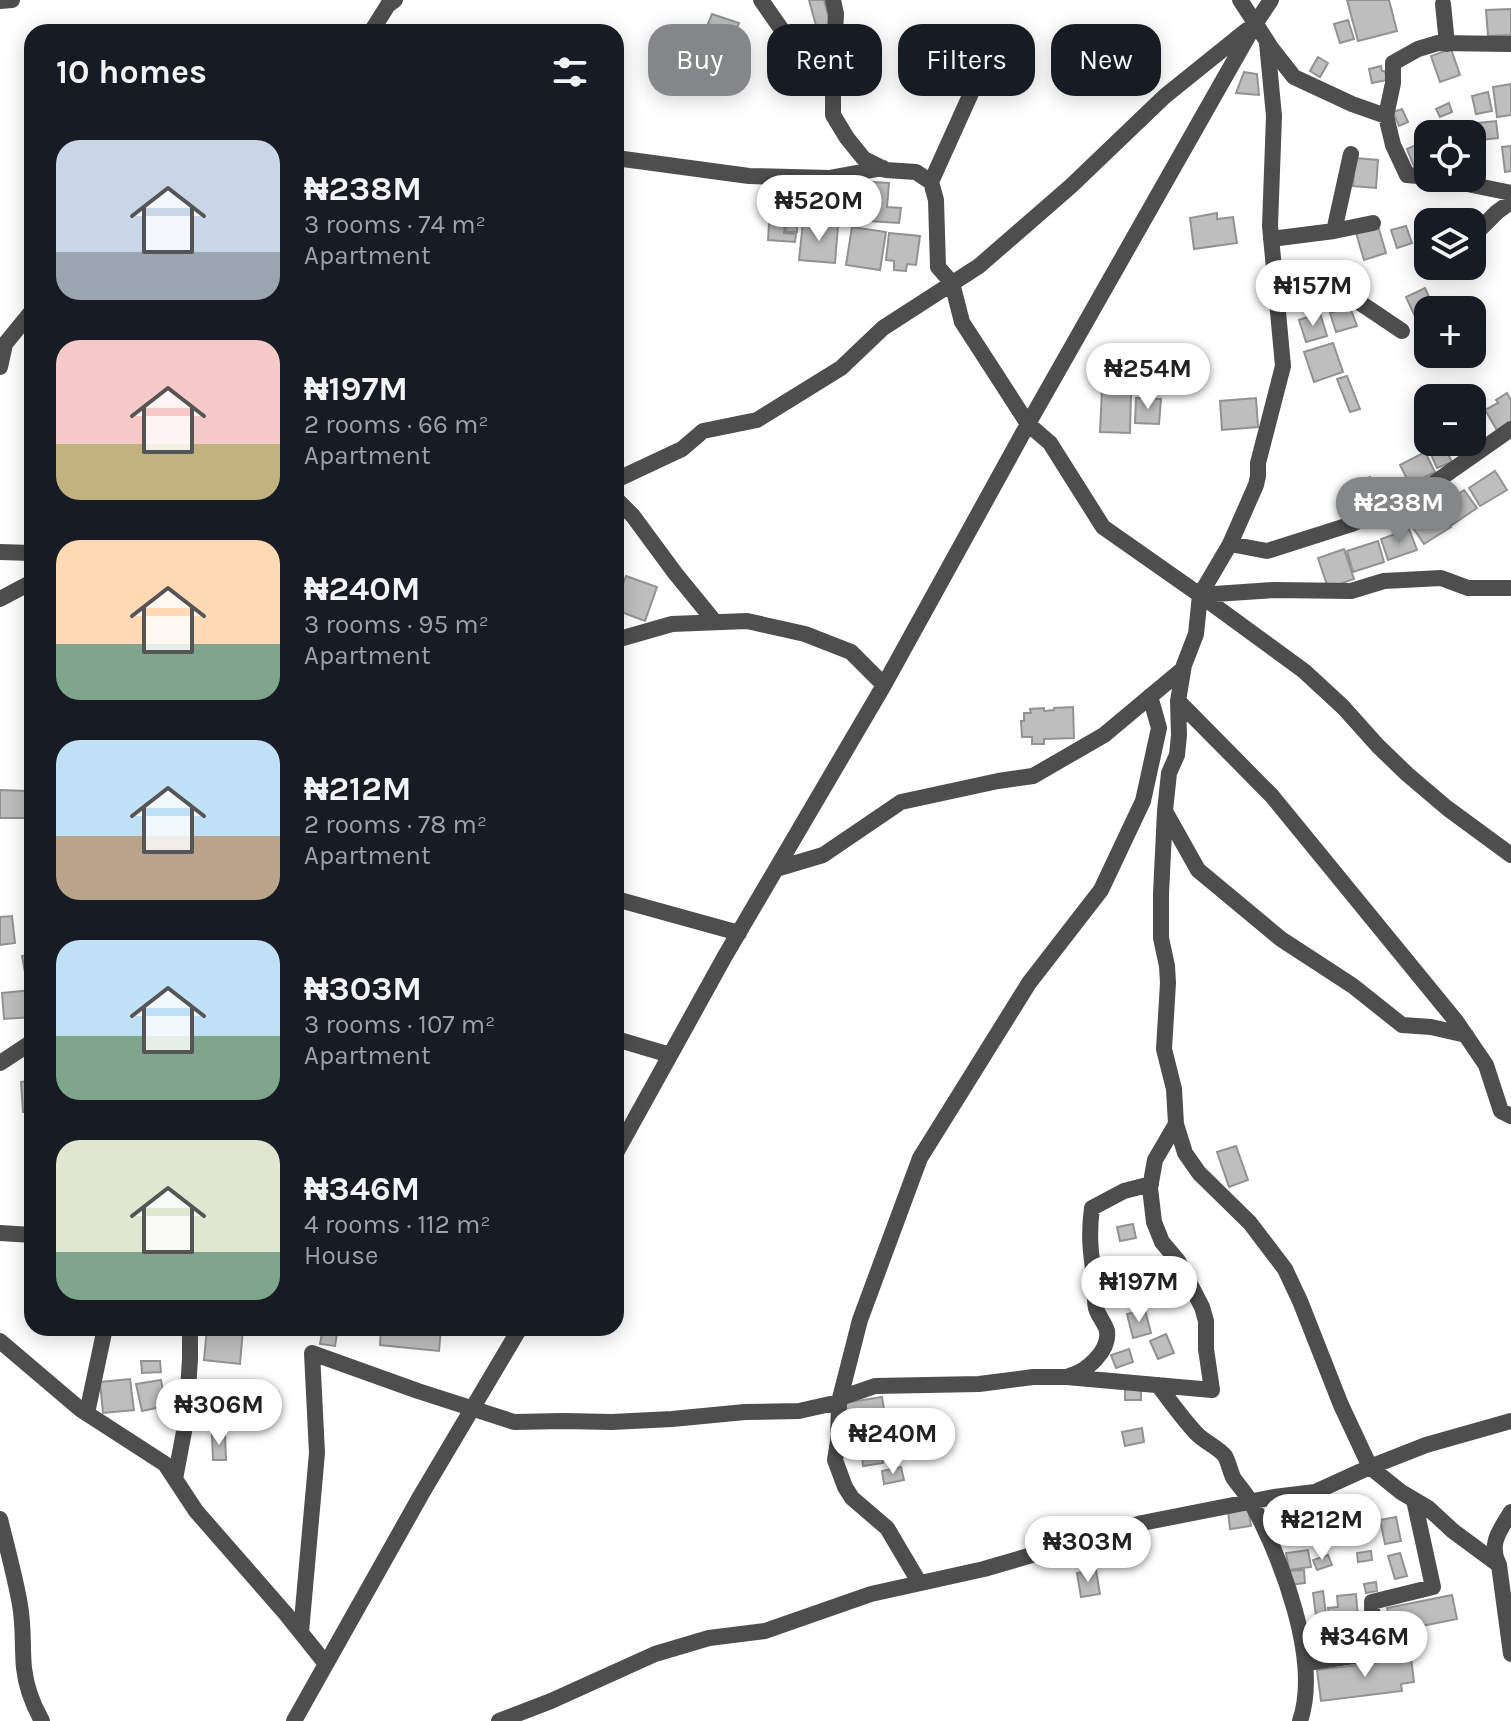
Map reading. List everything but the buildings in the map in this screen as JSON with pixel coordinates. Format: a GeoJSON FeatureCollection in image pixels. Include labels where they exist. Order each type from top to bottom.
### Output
{"type":"FeatureCollection","features":[{"type":"Feature","properties":{"kind":"street"},"geometry":{"type":"LineString","coordinates":[[0,1],[12,0]]}},
{"type":"Feature","properties":{"kind":"street"},"geometry":{"type":"LineString","coordinates":[[376,24],[395,0]]}},
{"type":"Feature","properties":{"kind":"street"},"geometry":{"type":"LineString","coordinates":[[761,0],[778,24]]}},
{"type":"Feature","properties":{"kind":"street"},"geometry":{"type":"LineString","coordinates":[[833,0],[835,24]]}},
{"type":"Feature","properties":{"kind":"street"},"geometry":{"type":"LineString","coordinates":[[1240,0],[1267,43],[1294,77],[1386,116]]}},
{"type":"Feature","properties":{"kind":"street"},"geometry":{"type":"LineString","coordinates":[[624,1138],[1271,0]]}},
{"type":"Feature","properties":{"kind":"street"},"geometry":{"type":"LineString","coordinates":[[1443,4],[1447,44]]}},
{"type":"Feature","properties":{"kind":"street"},"geometry":{"type":"LineString","coordinates":[[624,476],[682,449],[703,431],[757,420],[841,368],[883,328],[979,266],[1071,186],[1165,96],[1255,24]]}},
{"type":"Feature","properties":{"kind":"street"},"geometry":{"type":"LineString","coordinates":[[1267,43],[1274,116],[1270,226],[1283,366],[1258,463],[1256,485],[1230,544],[1200,595],[1196,634],[1183,669],[1178,701],[1177,755],[1169,773],[1165,811],[1161,938],[1168,983],[1164,1049],[1174,1089],[1176,1124],[1185,1153],[1199,1173],[1250,1223],[1285,1269],[1370,1467],[1401,1492],[1428,1508],[1499,1565]]}},
{"type":"Feature","properties":{"kind":"street"},"geometry":{"type":"LineString","coordinates":[[1414,176],[1407,175],[1393,145],[1386,116],[1393,83],[1393,63],[1418,49],[1438,43],[1511,44]]}},
{"type":"Feature","properties":{"kind":"street"},"geometry":{"type":"LineString","coordinates":[[833,96],[833,115],[847,138],[864,159],[883,168]]}},
{"type":"Feature","properties":{"kind":"street"},"geometry":{"type":"LineString","coordinates":[[970,96],[931,182],[936,200],[938,267],[952,283],[962,322],[1028,424],[1050,443],[1103,527],[1304,671],[1407,774],[1511,855]]}},
{"type":"Feature","properties":{"kind":"street"},"geometry":{"type":"LineString","coordinates":[[1334,231],[1351,154]]}},
{"type":"Feature","properties":{"kind":"street"},"geometry":{"type":"LineString","coordinates":[[624,159],[749,176],[829,178],[883,168],[916,172],[931,182]]}},
{"type":"Feature","properties":{"kind":"street"},"geometry":{"type":"LineString","coordinates":[[1486,188],[1511,193]]}},
{"type":"Feature","properties":{"kind":"street"},"geometry":{"type":"LineString","coordinates":[[1486,223],[1511,202]]}},
{"type":"Feature","properties":{"kind":"street"},"geometry":{"type":"LineString","coordinates":[[1271,239],[1373,223]]}},
{"type":"Feature","properties":{"kind":"street"},"geometry":{"type":"LineString","coordinates":[[1276,305],[1344,292],[1402,331]]}},
{"type":"Feature","properties":{"kind":"street"},"geometry":{"type":"LineString","coordinates":[[0,367],[5,344],[24,321]]}},
{"type":"Feature","properties":{"kind":"street"},"geometry":{"type":"LineString","coordinates":[[1230,544],[1267,551],[1352,524],[1414,497],[1511,429]]}},
{"type":"Feature","properties":{"kind":"street"},"geometry":{"type":"LineString","coordinates":[[624,507],[715,622]]}},
{"type":"Feature","properties":{"kind":"street"},"geometry":{"type":"LineString","coordinates":[[0,552],[24,553]]}},
{"type":"Feature","properties":{"kind":"street"},"geometry":{"type":"LineString","coordinates":[[1200,595],[1274,590],[1351,591],[1384,581],[1441,578],[1468,588],[1511,588]]}},
{"type":"Feature","properties":{"kind":"street"},"geometry":{"type":"LineString","coordinates":[[0,599],[24,586]]}},
{"type":"Feature","properties":{"kind":"street"},"geometry":{"type":"LineString","coordinates":[[624,638],[672,624],[747,621],[805,634],[851,652],[884,685]]}},
{"type":"Feature","properties":{"kind":"street"},"geometry":{"type":"LineString","coordinates":[[776,869],[823,855],[901,802],[1033,776],[1104,735],[1183,669]]}},
{"type":"Feature","properties":{"kind":"street"},"geometry":{"type":"LineString","coordinates":[[919,1582],[887,1528],[852,1498],[835,1460],[839,1402],[860,1320],[920,1158],[1029,983],[1101,890],[1143,801],[1159,728],[1150,696]]}},
{"type":"Feature","properties":{"kind":"street"},"geometry":{"type":"LineString","coordinates":[[1178,701],[1272,796],[1447,1009],[1486,1065],[1501,1111],[1511,1116]]}},
{"type":"Feature","properties":{"kind":"street"},"geometry":{"type":"LineString","coordinates":[[1165,811],[1198,870],[1281,939],[1353,986],[1402,1025],[1431,1027],[1466,1035]]}},
{"type":"Feature","properties":{"kind":"street"},"geometry":{"type":"LineString","coordinates":[[624,901],[739,933]]}},
{"type":"Feature","properties":{"kind":"street"},"geometry":{"type":"LineString","coordinates":[[624,1041],[670,1055]]}},
{"type":"Feature","properties":{"kind":"street"},"geometry":{"type":"LineString","coordinates":[[0,1063],[24,1047]]}},
{"type":"Feature","properties":{"kind":"street"},"geometry":{"type":"LineString","coordinates":[[301,1632],[317,1453],[312,1353],[514,1422],[612,1422],[799,1411],[839,1402],[843,1397],[875,1386],[979,1384],[1033,1377],[1067,1377],[1212,1390],[1202,1307],[1178,1261],[1162,1242],[1154,1222],[1151,1184],[1155,1160],[1176,1124]]}},
{"type":"Feature","properties":{"kind":"street"},"geometry":{"type":"LineString","coordinates":[[1067,1377],[1078,1374],[1095,1361],[1104,1348],[1107,1332],[1096,1309],[1088,1242],[1092,1208],[1124,1191],[1151,1184]]}},
{"type":"Feature","properties":{"kind":"street"},"geometry":{"type":"LineString","coordinates":[[0,1233],[24,1234]]}},
{"type":"Feature","properties":{"kind":"street"},"geometry":{"type":"LineString","coordinates":[[87,1413],[103,1336]]}},
{"type":"Feature","properties":{"kind":"street"},"geometry":{"type":"LineString","coordinates":[[175,1479],[186,1421],[190,1336]]}},
{"type":"Feature","properties":{"kind":"street"},"geometry":{"type":"LineString","coordinates":[[294,1721],[421,1495],[515,1336]]}},
{"type":"Feature","properties":{"kind":"street"},"geometry":{"type":"LineString","coordinates":[[0,1341],[87,1413],[165,1464],[196,1511],[326,1664]]}},
{"type":"Feature","properties":{"kind":"street"},"geometry":{"type":"LineString","coordinates":[[1158,1385],[1198,1435],[1224,1455],[1232,1476],[1251,1501],[1287,1587],[1301,1631],[1307,1663],[1300,1721]]}},
{"type":"Feature","properties":{"kind":"street"},"geometry":{"type":"LineString","coordinates":[[499,1721],[655,1654],[709,1638],[765,1631],[871,1594],[984,1569],[1142,1523],[1251,1501],[1315,1492],[1426,1445],[1511,1421]]}},
{"type":"Feature","properties":{"kind":"street"},"geometry":{"type":"LineString","coordinates":[[1307,1663],[1373,1653],[1372,1602],[1433,1587],[1414,1500]]}},
{"type":"Feature","properties":{"kind":"street"},"geometry":{"type":"LineString","coordinates":[[1511,1512],[1495,1541],[1493,1554],[1499,1565],[1511,1654]]}},
{"type":"Feature","properties":{"kind":"street"},"geometry":{"type":"LineString","coordinates":[[0,1519],[20,1605],[27,1684],[42,1721]]}}]}
